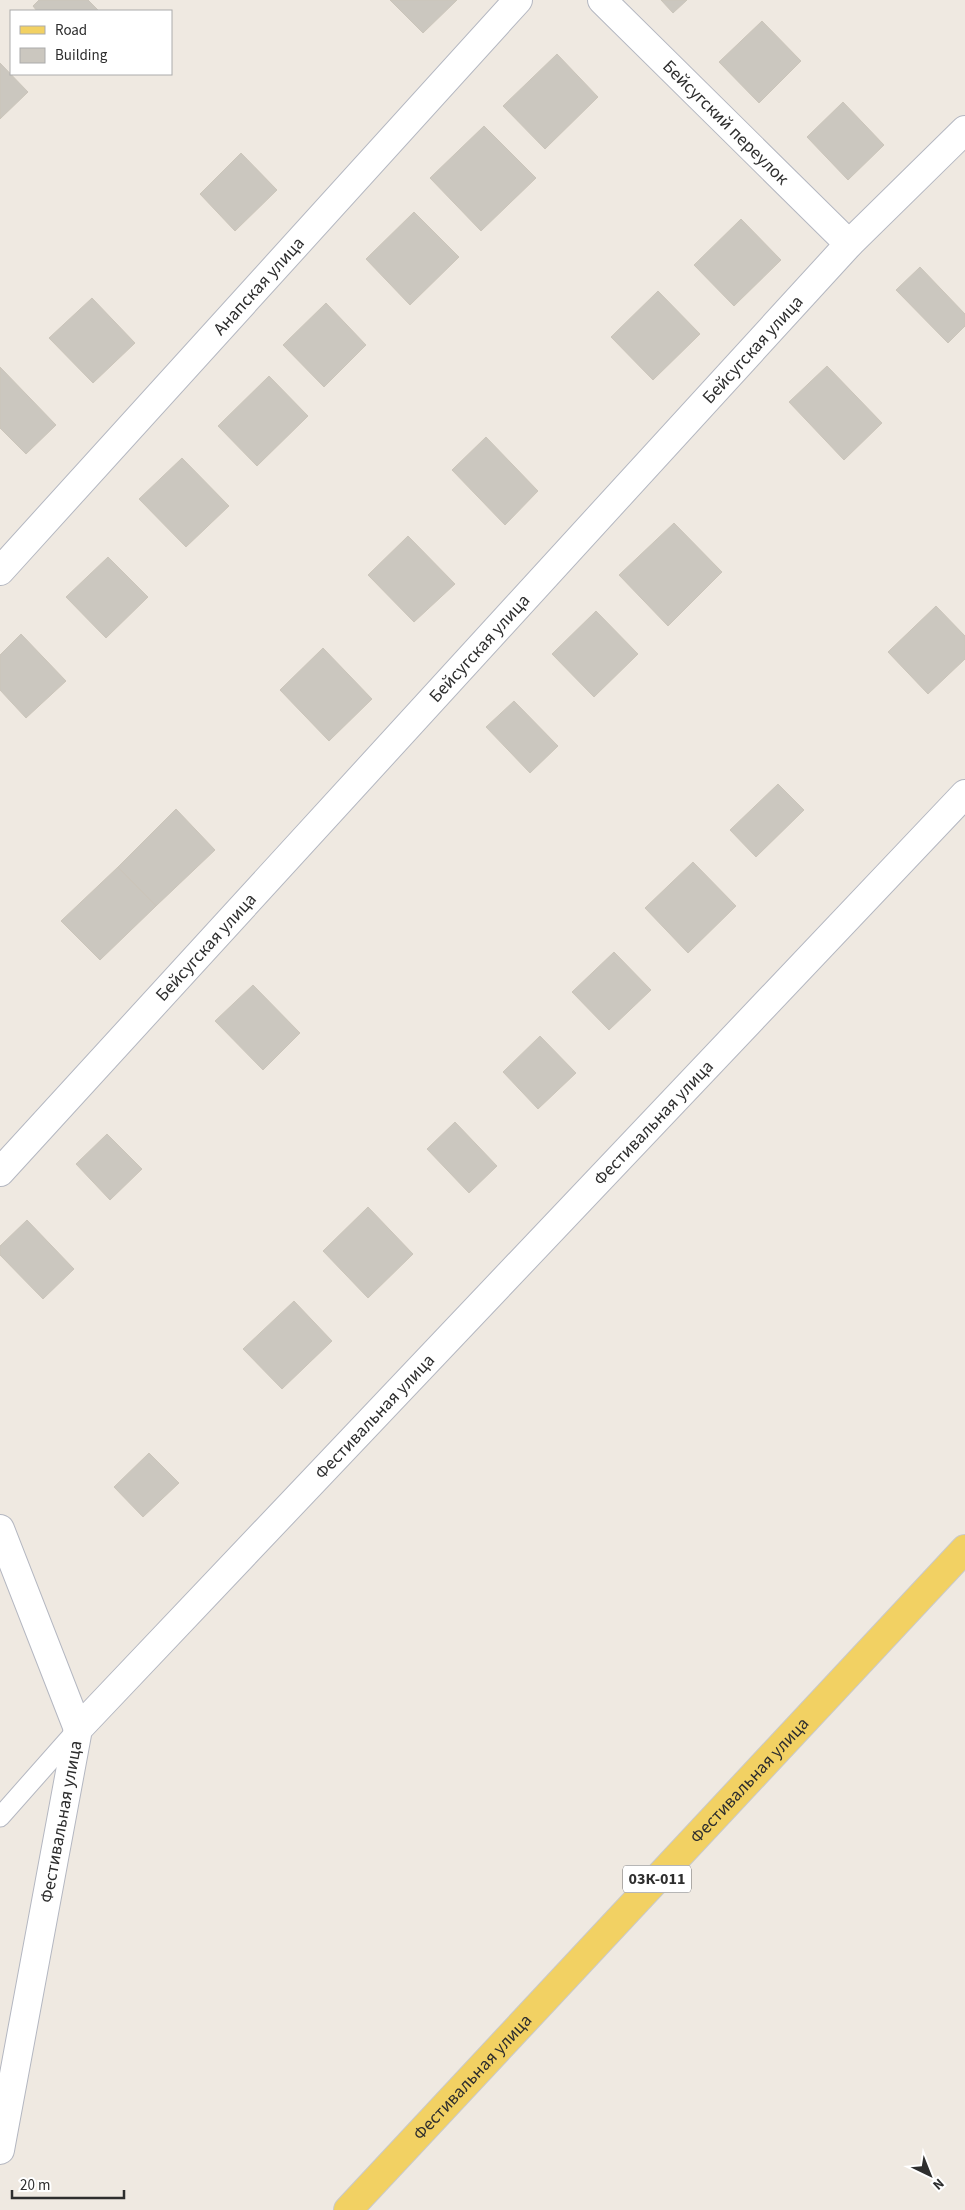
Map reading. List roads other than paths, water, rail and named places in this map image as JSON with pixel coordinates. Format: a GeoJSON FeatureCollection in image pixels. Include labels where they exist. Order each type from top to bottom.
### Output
{"type":"FeatureCollection","features":[{"type":"Feature","properties":{"kind":"main road","name":"Фестивальная улица"},"geometry":{"type":"LineString","coordinates":[[348,2210],[965,1549]]}},
{"type":"Feature","properties":{"kind":"street","name":"Анапская улица"},"geometry":{"type":"LineString","coordinates":[[0,571],[518,0]]}},
{"type":"Feature","properties":{"kind":"street","name":"Бейсугский переулок"},"geometry":{"type":"LineString","coordinates":[[602,0],[849,244]]}},
{"type":"Feature","properties":{"kind":"street","name":"Бейсугская улица"},"geometry":{"type":"LineString","coordinates":[[0,1172],[849,244],[965,130]]}},
{"type":"Feature","properties":{"kind":"street","name":"Фестивальная улица"},"geometry":{"type":"LineString","coordinates":[[0,2150],[78,1728],[965,794]]}},
{"type":"Feature","properties":{"kind":"street"},"geometry":{"type":"LineString","coordinates":[[0,1529],[78,1728]]}},
{"type":"Feature","properties":{"kind":"lane"},"geometry":{"type":"LineString","coordinates":[[0,1817],[78,1728]]}}]}
